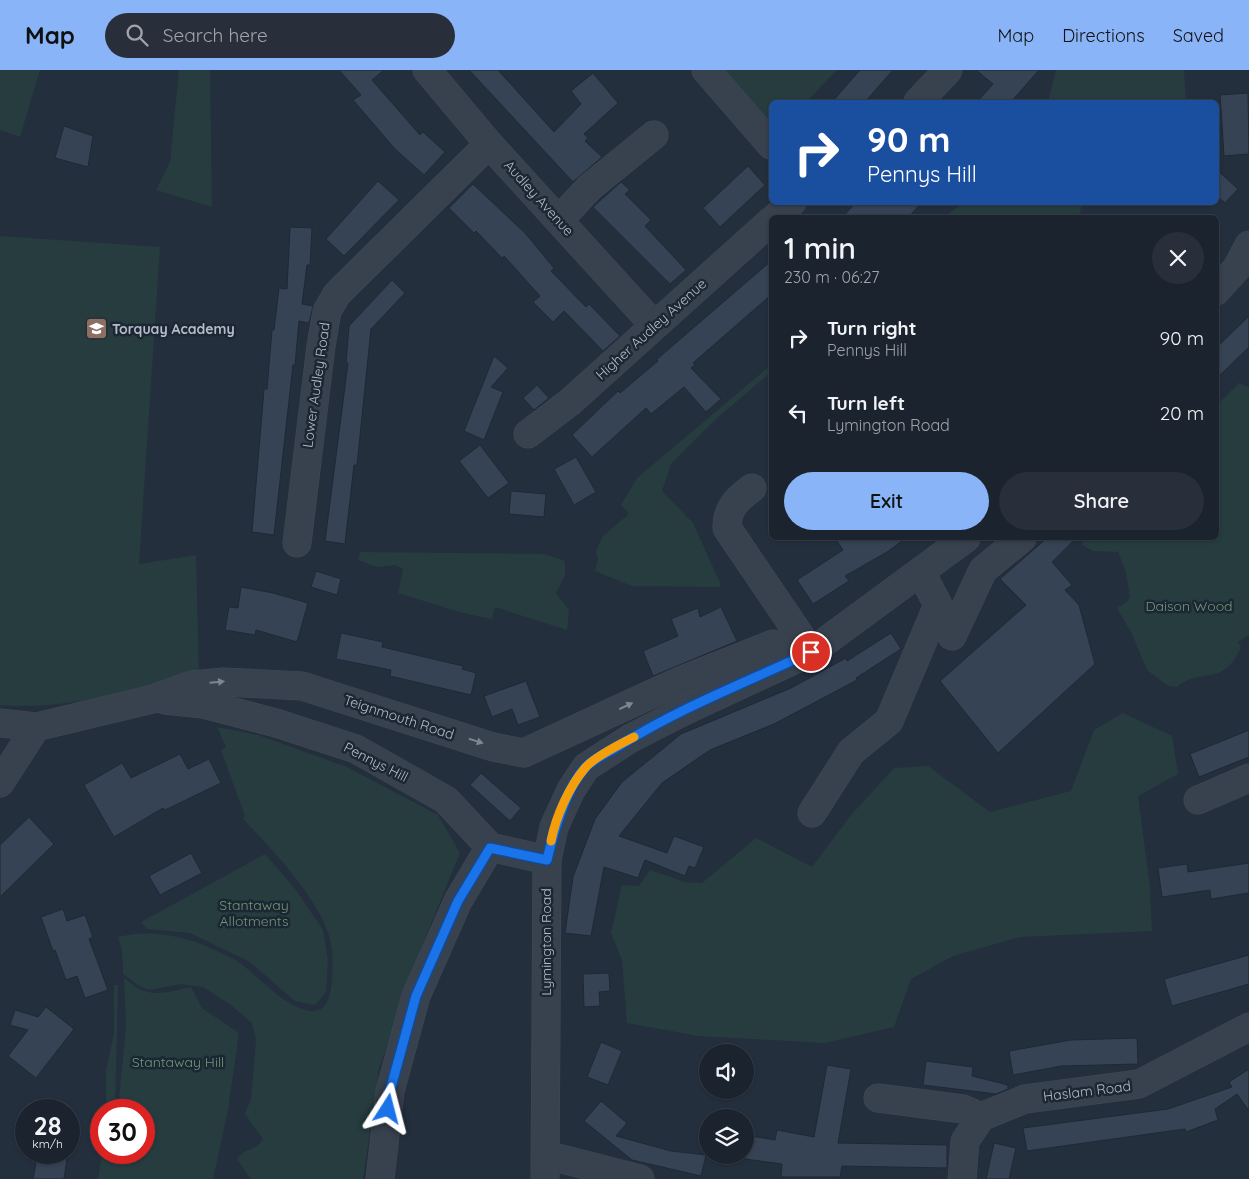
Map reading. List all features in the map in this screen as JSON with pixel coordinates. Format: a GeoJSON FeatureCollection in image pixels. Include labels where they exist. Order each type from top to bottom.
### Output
{"type":"FeatureCollection","features":[{"type":"Feature","properties":{"kind":"street","name":"Audley Avenue"},"geometry":{"type":"LineString","coordinates":[[427,70],[489,144],[654,325]]}},
{"type":"Feature","properties":{"kind":"street"},"geometry":{"type":"LineString","coordinates":[[706,70],[769,143]]}},
{"type":"Feature","properties":{"kind":"street"},"geometry":{"type":"LineString","coordinates":[[920,100],[948,70]]}},
{"type":"Feature","properties":{"kind":"street"},"geometry":{"type":"LineString","coordinates":[[559,220],[590,187],[654,135]]}},
{"type":"Feature","properties":{"kind":"street","name":"Lower Audley Road"},"geometry":{"type":"LineString","coordinates":[[297,543],[312,409],[327,311],[337,294],[489,144]]}},
{"type":"Feature","properties":{"kind":"street"},"geometry":{"type":"LineString","coordinates":[[779,215],[789,205]]}},
{"type":"Feature","properties":{"kind":"street","name":"Higher Audley Avenue"},"geometry":{"type":"LineString","coordinates":[[528,434],[570,402],[769,223]]}},
{"type":"Feature","properties":{"kind":"street"},"geometry":{"type":"LineString","coordinates":[[1219,288],[1237,268],[1249,245]]}},
{"type":"Feature","properties":{"kind":"street"},"geometry":{"type":"LineString","coordinates":[[752,488],[737,500],[729,510],[727,528],[811,652],[963,540]]}},
{"type":"Feature","properties":{"kind":"street"},"geometry":{"type":"LineString","coordinates":[[981,540],[996,560]]}},
{"type":"Feature","properties":{"kind":"street"},"geometry":{"type":"LineString","coordinates":[[952,636],[983,570],[1020,540]]}},
{"type":"Feature","properties":{"kind":"street"},"geometry":{"type":"LineString","coordinates":[[812,813],[851,752],[889,721],[938,605],[921,572]]}},
{"type":"Feature","properties":{"kind":"street","name":"Teignmouth Road"},"geometry":{"type":"LineString","coordinates":[[0,723],[36,727],[153,699],[192,685],[224,682],[302,686],[493,747],[524,753],[682,680],[773,644],[811,652]]}},
{"type":"Feature","properties":{"kind":"street","name":"Lymington Road"},"geometry":{"type":"LineString","coordinates":[[545,1167],[547,860],[554,827],[571,790],[586,766],[631,738],[684,711],[811,652]]}},
{"type":"Feature","properties":{"kind":"street","name":"Pennys Hill"},"geometry":{"type":"LineString","coordinates":[[153,699],[203,704],[276,723],[356,748],[446,800],[490,848]]}},
{"type":"Feature","properties":{"kind":"street"},"geometry":{"type":"LineString","coordinates":[[0,783],[36,727]]}},
{"type":"Feature","properties":{"kind":"street"},"geometry":{"type":"LineString","coordinates":[[1198,800],[1249,778]]}},
{"type":"Feature","properties":{"kind":"street"},"geometry":{"type":"LineString","coordinates":[[380,1179],[390,1091],[416,996],[458,901],[490,848],[547,860]]}},
{"type":"Feature","properties":{"kind":"street","name":"Haslam Road"},"geometry":{"type":"LineString","coordinates":[[981,1117],[1025,1099],[1140,1084],[1249,1027]]}},
{"type":"Feature","properties":{"kind":"street"},"geometry":{"type":"LineString","coordinates":[[878,1098],[963,1109],[981,1117],[965,1141],[962,1179]]}},
{"type":"Feature","properties":{"kind":"street"},"geometry":{"type":"LineString","coordinates":[[545,1167],[640,1179]]}},
{"type":"Feature","properties":{"kind":"green space"},"geometry":{"type":"Polygon","coordinates":[[[0,70],[40,70],[20,137],[0,130],[0,70]]]}},
{"type":"Feature","properties":{"kind":"green space"},"geometry":{"type":"Polygon","coordinates":[[[179,70],[210,70],[212,207],[156,190],[170,162],[179,70]]]}},
{"type":"Feature","properties":{"kind":"green space"},"geometry":{"type":"Polygon","coordinates":[[[697,70],[837,70],[808,100],[769,100],[769,137],[697,70]]]}},
{"type":"Feature","properties":{"kind":"green space"},"geometry":{"type":"Polygon","coordinates":[[[1056,70],[1184,70],[1186,100],[1048,100],[1056,70]]]}},
{"type":"Feature","properties":{"kind":"green space"},"geometry":{"type":"Polygon","coordinates":[[[960,205],[1082,205],[1079,215],[947,215],[960,205]]]}},
{"type":"Feature","properties":{"kind":"green space"},"geometry":{"type":"Polygon","coordinates":[[[0,236],[160,247],[139,564],[196,555],[199,675],[126,693],[74,702],[48,705],[0,705],[0,236]]]}},
{"type":"Feature","properties":{"kind":"green space"},"geometry":{"type":"Polygon","coordinates":[[[769,367],[769,374],[715,420],[671,464],[662,491],[693,523],[721,585],[719,587],[632,586],[595,571],[598,559],[596,551],[603,536],[629,514],[621,505],[637,478],[769,367]]]}},
{"type":"Feature","properties":{"kind":"green space","name":"Daison Wood"},"geometry":{"type":"Polygon","coordinates":[[[1239,383],[1249,387],[1249,635],[1238,642],[1241,647],[1227,668],[1220,672],[1186,681],[1177,687],[1168,686],[1147,670],[1131,632],[1117,608],[1127,602],[1130,597],[1126,572],[1118,552],[1093,551],[1081,544],[1085,540],[1219,540],[1219,403],[1239,383]]]}},
{"type":"Feature","properties":{"kind":"green space"},"geometry":{"type":"Polygon","coordinates":[[[360,552],[545,554],[565,561],[565,575],[556,593],[569,610],[567,630],[495,607],[492,619],[456,611],[398,593],[403,569],[395,565],[377,567],[358,560],[360,552]]]}},
{"type":"Feature","properties":{"kind":"green space"},"geometry":{"type":"Polygon","coordinates":[[[1123,713],[1172,736],[1178,774],[1138,796],[1150,887],[1152,931],[1020,937],[953,956],[911,979],[894,1027],[825,1043],[698,1036],[627,1023],[622,960],[611,933],[622,885],[639,886],[650,870],[685,882],[702,883],[756,838],[812,867],[851,815],[894,768],[928,766],[990,812],[1071,791],[1094,730],[1123,713]]]}},
{"type":"Feature","properties":{"kind":"green space"},"geometry":{"type":"Polygon","coordinates":[[[217,727],[258,735],[347,767],[438,815],[460,853],[424,941],[379,1068],[363,1179],[251,1179],[237,1159],[243,1153],[257,1146],[263,1139],[245,1114],[251,1099],[256,1040],[252,1023],[231,1005],[203,987],[180,984],[150,990],[141,987],[123,974],[122,951],[118,937],[134,934],[164,935],[193,941],[235,960],[276,994],[299,1008],[310,1011],[321,1009],[328,999],[332,983],[333,965],[329,934],[310,898],[297,880],[242,818],[245,816],[221,750],[226,747],[217,727]]]}},
{"type":"Feature","properties":{"kind":"green space","name":"Stantaway Allotments"},"geometry":{"type":"Polygon","coordinates":[[[265,854],[296,890],[323,930],[328,961],[326,992],[315,1005],[295,1001],[250,962],[190,933],[147,929],[141,922],[265,854]]]}},
{"type":"Feature","properties":{"kind":"green space","name":"Stantaway Hill"},"geometry":{"type":"Polygon","coordinates":[[[124,977],[140,989],[148,992],[164,993],[191,987],[202,1008],[239,1033],[228,1110],[213,1179],[98,1179],[100,1164],[155,1164],[155,1099],[119,1099],[126,1028],[124,977]]]}},
{"type":"Feature","properties":{"kind":"green space"},"geometry":{"type":"Polygon","coordinates":[[[114,985],[118,985],[115,1099],[106,1099],[106,1070],[114,1034],[114,985]]]}},
{"type":"Feature","properties":{"kind":"building"},"geometry":{"type":"Polygon","coordinates":[[[339,70],[384,70],[372,80],[420,135],[423,132],[445,152],[424,175],[395,149],[353,100],[361,95],[339,70]]]}},
{"type":"Feature","properties":{"kind":"building"},"geometry":{"type":"Polygon","coordinates":[[[469,70],[498,70],[554,132],[581,104],[571,91],[593,73],[618,103],[584,134],[588,138],[585,141],[602,157],[573,182],[469,70]]]}},
{"type":"Feature","properties":{"kind":"building"},"geometry":{"type":"Polygon","coordinates":[[[860,70],[893,70],[867,100],[834,100],[860,70]]]}},
{"type":"Feature","properties":{"kind":"building"},"geometry":{"type":"Polygon","coordinates":[[[976,70],[1039,70],[1013,100],[979,100],[993,84],[976,70]]]}},
{"type":"Feature","properties":{"kind":"building"},"geometry":{"type":"Polygon","coordinates":[[[1248,93],[1249,154],[1224,156],[1220,95],[1248,93]]]}},
{"type":"Feature","properties":{"kind":"building"},"geometry":{"type":"Polygon","coordinates":[[[64,126],[93,136],[88,167],[55,158],[64,126]]]}},
{"type":"Feature","properties":{"kind":"building"},"geometry":{"type":"Polygon","coordinates":[[[748,166],[765,185],[720,227],[703,208],[748,166]]]}},
{"type":"Feature","properties":{"kind":"building"},"geometry":{"type":"Polygon","coordinates":[[[1219,172],[1238,189],[1225,203],[1219,198],[1219,172]]]}},
{"type":"Feature","properties":{"kind":"building"},"geometry":{"type":"Polygon","coordinates":[[[378,181],[399,200],[344,256],[326,239],[378,181]]]}},
{"type":"Feature","properties":{"kind":"building"},"geometry":{"type":"Polygon","coordinates":[[[621,182],[630,190],[625,194],[651,220],[645,226],[686,270],[670,284],[593,207],[621,182]]]}},
{"type":"Feature","properties":{"kind":"building"},"geometry":{"type":"Polygon","coordinates":[[[473,184],[526,234],[554,268],[551,271],[586,307],[589,304],[620,336],[603,351],[564,311],[553,322],[533,302],[540,296],[504,256],[502,258],[476,231],[474,233],[449,208],[473,184]]]}},
{"type":"Feature","properties":{"kind":"building"},"geometry":{"type":"Polygon","coordinates":[[[853,205],[919,205],[911,215],[845,215],[853,205]]]}},
{"type":"Feature","properties":{"kind":"building"},"geometry":{"type":"Polygon","coordinates":[[[290,227],[312,228],[310,265],[307,265],[302,304],[313,306],[309,323],[299,321],[274,535],[252,532],[264,389],[267,389],[272,330],[274,330],[279,288],[287,289],[290,227]]]}},
{"type":"Feature","properties":{"kind":"building"},"geometry":{"type":"Polygon","coordinates":[[[769,263],[769,297],[693,363],[695,365],[691,368],[721,399],[706,412],[684,387],[651,414],[646,408],[592,457],[572,435],[618,391],[620,393],[658,361],[656,360],[769,263]]]}},
{"type":"Feature","properties":{"kind":"building"},"geometry":{"type":"Polygon","coordinates":[[[392,280],[405,293],[371,329],[357,465],[354,465],[345,544],[325,541],[348,363],[346,363],[349,326],[392,280]]]}},
{"type":"Feature","properties":{"kind":"building"},"geometry":{"type":"Polygon","coordinates":[[[1249,316],[1249,347],[1219,376],[1219,345],[1249,316]]]}},
{"type":"Feature","properties":{"kind":"building"},"geometry":{"type":"Polygon","coordinates":[[[494,356],[508,368],[491,387],[503,392],[484,440],[464,431],[494,356]]]}},
{"type":"Feature","properties":{"kind":"building"},"geometry":{"type":"Polygon","coordinates":[[[537,385],[549,398],[534,410],[523,398],[537,385]]]}},
{"type":"Feature","properties":{"kind":"building"},"geometry":{"type":"Polygon","coordinates":[[[480,445],[509,483],[488,498],[459,461],[480,445]]]}},
{"type":"Feature","properties":{"kind":"building"},"geometry":{"type":"Polygon","coordinates":[[[576,457],[596,492],[574,505],[554,469],[576,457]]]}},
{"type":"Feature","properties":{"kind":"building"},"geometry":{"type":"Polygon","coordinates":[[[511,491],[546,494],[544,517],[509,514],[511,491]]]}},
{"type":"Feature","properties":{"kind":"building"},"geometry":{"type":"Polygon","coordinates":[[[836,540],[903,540],[887,552],[845,576],[849,581],[813,604],[797,580],[843,550],[836,540]]]}},
{"type":"Feature","properties":{"kind":"building"},"geometry":{"type":"Polygon","coordinates":[[[1045,540],[1074,540],[1052,562],[1072,585],[1065,590],[1079,605],[1095,664],[998,753],[940,681],[1026,605],[1000,579],[1045,540]]]}},
{"type":"Feature","properties":{"kind":"building"},"geometry":{"type":"Polygon","coordinates":[[[316,571],[341,579],[337,595],[311,587],[316,571]]]}},
{"type":"Feature","properties":{"kind":"building"},"geometry":{"type":"Polygon","coordinates":[[[241,587],[273,593],[308,603],[297,642],[256,630],[255,635],[225,630],[229,607],[238,608],[241,587]]]}},
{"type":"Feature","properties":{"kind":"building"},"geometry":{"type":"Polygon","coordinates":[[[721,607],[737,641],[653,676],[643,651],[678,636],[671,619],[698,608],[700,617],[721,607]]]}},
{"type":"Feature","properties":{"kind":"building"},"geometry":{"type":"Polygon","coordinates":[[[341,633],[383,642],[382,647],[463,666],[462,669],[476,673],[471,695],[390,676],[391,670],[336,659],[341,633]]]}},
{"type":"Feature","properties":{"kind":"building"},"geometry":{"type":"Polygon","coordinates":[[[891,633],[901,649],[856,678],[857,680],[774,724],[710,750],[662,783],[619,836],[667,853],[674,836],[704,847],[695,868],[689,866],[685,876],[645,860],[638,878],[604,867],[591,936],[565,933],[573,877],[595,819],[622,782],[681,734],[791,688],[846,658],[847,661],[891,633]]]}},
{"type":"Feature","properties":{"kind":"building"},"geometry":{"type":"Polygon","coordinates":[[[526,681],[540,717],[518,725],[512,709],[492,717],[484,696],[526,681]]]}},
{"type":"Feature","properties":{"kind":"building"},"geometry":{"type":"Polygon","coordinates":[[[1249,730],[1249,757],[1199,777],[1190,754],[1249,730]]]}},
{"type":"Feature","properties":{"kind":"building"},"geometry":{"type":"Polygon","coordinates":[[[180,754],[188,769],[209,759],[221,783],[165,810],[163,808],[114,837],[84,785],[122,763],[131,778],[180,754]]]}},
{"type":"Feature","properties":{"kind":"building"},"geometry":{"type":"Polygon","coordinates":[[[481,773],[521,808],[510,821],[470,785],[481,773]]]}},
{"type":"Feature","properties":{"kind":"building"},"geometry":{"type":"Polygon","coordinates":[[[29,817],[54,844],[0,897],[0,845],[29,817]]]}},
{"type":"Feature","properties":{"kind":"building"},"geometry":{"type":"Polygon","coordinates":[[[191,853],[202,873],[160,895],[149,876],[191,853]]]}},
{"type":"Feature","properties":{"kind":"building"},"geometry":{"type":"Polygon","coordinates":[[[1249,863],[1249,893],[1211,899],[1210,890],[1162,897],[1158,868],[1187,864],[1188,872],[1249,863]]]}},
{"type":"Feature","properties":{"kind":"building"},"geometry":{"type":"Polygon","coordinates":[[[63,909],[67,921],[85,915],[93,937],[89,939],[108,990],[85,998],[77,976],[66,980],[41,917],[63,909]]]}},
{"type":"Feature","properties":{"kind":"building"},"geometry":{"type":"Polygon","coordinates":[[[1249,955],[1249,984],[1172,1006],[1164,979],[1249,955]]]}},
{"type":"Feature","properties":{"kind":"building"},"geometry":{"type":"Polygon","coordinates":[[[609,973],[610,991],[599,992],[600,1006],[584,1007],[583,974],[609,973]]]}},
{"type":"Feature","properties":{"kind":"building"},"geometry":{"type":"Polygon","coordinates":[[[46,1007],[74,1029],[36,1078],[8,1056],[28,1030],[10,1025],[15,1010],[38,1017],[46,1007]]]}},
{"type":"Feature","properties":{"kind":"building"},"geometry":{"type":"Polygon","coordinates":[[[1137,1038],[1138,1064],[1062,1066],[1013,1075],[1009,1051],[1071,1040],[1137,1038]]]}},
{"type":"Feature","properties":{"kind":"building"},"geometry":{"type":"Polygon","coordinates":[[[601,1042],[622,1051],[608,1085],[587,1077],[601,1042]]]}},
{"type":"Feature","properties":{"kind":"building"},"geometry":{"type":"Polygon","coordinates":[[[926,1061],[973,1067],[972,1076],[1008,1085],[1008,1089],[996,1094],[923,1085],[926,1061]]]}},
{"type":"Feature","properties":{"kind":"building"},"geometry":{"type":"Polygon","coordinates":[[[827,1065],[851,1069],[838,1143],[947,1145],[947,1168],[842,1166],[840,1177],[781,1177],[782,1164],[754,1160],[754,1136],[775,1140],[777,1130],[814,1137],[827,1065]]]}},
{"type":"Feature","properties":{"kind":"building"},"geometry":{"type":"Polygon","coordinates":[[[1249,1069],[1249,1111],[1237,1094],[1215,1109],[1218,1120],[1186,1132],[1185,1129],[1027,1151],[1023,1128],[1168,1109],[1232,1087],[1229,1082],[1249,1069]]]}},
{"type":"Feature","properties":{"kind":"building"},"geometry":{"type":"Polygon","coordinates":[[[601,1101],[627,1123],[616,1136],[671,1151],[699,1154],[699,1164],[704,1164],[701,1176],[632,1160],[584,1121],[601,1101]]]}},
{"type":"Feature","properties":{"kind":"building"},"geometry":{"type":"Polygon","coordinates":[[[994,1143],[1016,1148],[1009,1179],[986,1179],[994,1143]]]}},
{"type":"Feature","properties":{"kind":"building"},"geometry":{"type":"Polygon","coordinates":[[[36,1164],[66,1164],[64,1179],[33,1179],[36,1164]]]}},
{"type":"Feature","properties":{"kind":"slow traffic"},"geometry":{"type":"LineString","coordinates":[[551,841],[554,827],[571,790],[586,766],[634,737]]}},
{"type":"Feature","properties":{"kind":"place","name":"Torquay Academy"},"geometry":{"type":"Point","coordinates":[96,329]}},
{"type":"Feature","properties":{"kind":"route"},"geometry":{"type":"LineString","coordinates":[[388,1109],[390,1091],[416,996],[458,901],[490,848],[547,860],[554,827],[571,790],[586,766],[631,738],[684,711],[811,652]]}}]}
